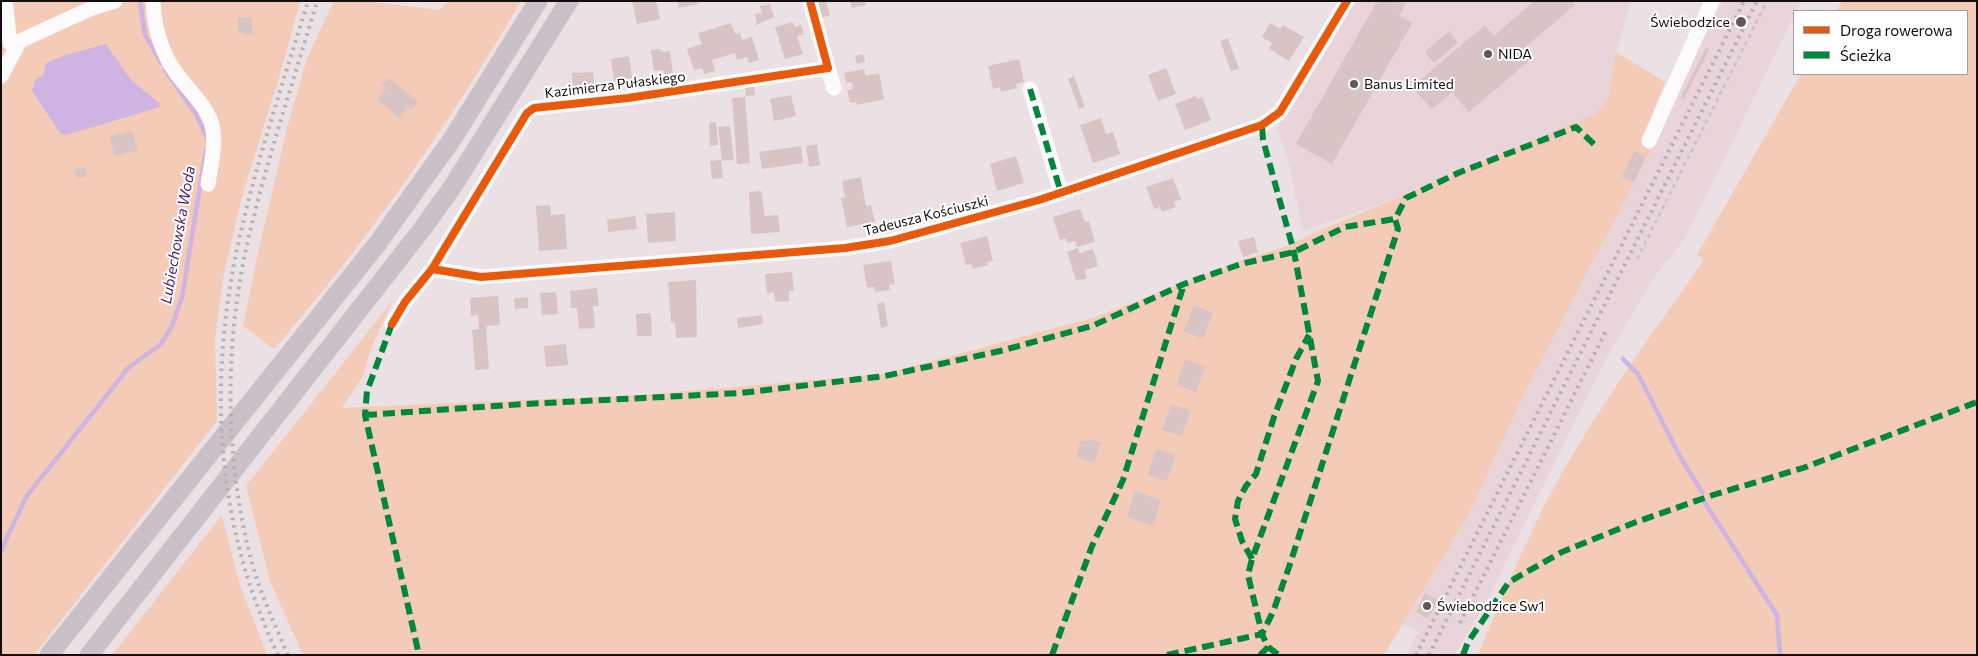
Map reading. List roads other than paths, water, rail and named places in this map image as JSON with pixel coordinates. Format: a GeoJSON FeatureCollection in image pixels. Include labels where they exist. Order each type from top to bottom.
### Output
{"type":"FeatureCollection","features":[{"type":"Feature","properties":{"kind":"main road"},"geometry":{"type":"LineString","coordinates":[[49,655],[373,250],[486,88],[538,1]]}},
{"type":"Feature","properties":{"kind":"main road"},"geometry":{"type":"LineString","coordinates":[[89,655],[383,280],[453,186],[569,1]]}},
{"type":"Feature","properties":{"kind":"main road"},"geometry":{"type":"LineString","coordinates":[[59,655],[75,622]]}},
{"type":"Feature","properties":{"kind":"street"},"geometry":{"type":"LineString","coordinates":[[1,76],[10,43],[4,1]]}},
{"type":"Feature","properties":{"kind":"street"},"geometry":{"type":"LineString","coordinates":[[10,43],[20,41],[92,8],[115,1]]}},
{"type":"Feature","properties":{"kind":"street"},"geometry":{"type":"LineString","coordinates":[[153,1],[154,20],[161,47],[174,70],[194,93],[210,119],[213,137],[208,184]]}},
{"type":"Feature","properties":{"kind":"street"},"geometry":{"type":"LineString","coordinates":[[810,1],[834,88]]}},
{"type":"Feature","properties":{"kind":"street","name":"Tadeusza Kościuszki"},"geometry":{"type":"LineString","coordinates":[[432,269],[481,277],[845,248],[890,241],[1061,193],[1262,125],[1280,112],[1347,1]]}},
{"type":"Feature","properties":{"kind":"street"},"geometry":{"type":"LineString","coordinates":[[1648,141],[1712,1]]}},
{"type":"Feature","properties":{"kind":"street","name":"Kazimierza Pułaskiego"},"geometry":{"type":"LineString","coordinates":[[392,324],[405,302],[432,269],[527,113],[534,108],[628,98],[828,68]]}},
{"type":"Feature","properties":{"kind":"street"},"geometry":{"type":"LineString","coordinates":[[1030,89],[1061,193]]}},
{"type":"Feature","properties":{"kind":"waterway","name":"Lubiechowska Woda"},"geometry":{"type":"LineString","coordinates":[[140,1],[145,35],[161,63]]}},
{"type":"Feature","properties":{"kind":"waterway","name":"Lubiechowska Woda"},"geometry":{"type":"LineString","coordinates":[[165,70],[196,114],[208,140]]}},
{"type":"Feature","properties":{"kind":"waterway","name":"Lubiechowska Woda"},"geometry":{"type":"LineString","coordinates":[[1,551],[26,497],[129,367],[160,345],[172,326],[182,297],[206,150]]}},
{"type":"Feature","properties":{"kind":"waterway"},"geometry":{"type":"LineString","coordinates":[[1623,359],[1638,374],[1682,460],[1702,492]]}},
{"type":"Feature","properties":{"kind":"waterway"},"geometry":{"type":"LineString","coordinates":[[1705,503],[1777,615],[1780,655]]}},
{"type":"Feature","properties":{"kind":"railway"},"geometry":{"type":"LineString","coordinates":[[278,655],[257,606],[241,556],[230,506],[223,455],[222,353],[228,301],[244,218],[270,124],[308,1]]}},
{"type":"Feature","properties":{"kind":"railway"},"geometry":{"type":"LineString","coordinates":[[288,655],[260,587],[243,525],[232,446],[231,367],[234,327],[246,249],[270,155],[317,1]]}},
{"type":"Feature","properties":{"kind":"railway"},"geometry":{"type":"LineString","coordinates":[[1416,655],[1744,1]]}},
{"type":"Feature","properties":{"kind":"railway"},"geometry":{"type":"LineString","coordinates":[[1429,655],[1757,1]]}},
{"type":"Feature","properties":{"kind":"railway"},"geometry":{"type":"LineString","coordinates":[[1460,623],[1607,329]]}},
{"type":"Feature","properties":{"kind":"place","name":"Świebodzice"},"geometry":{"type":"Point","coordinates":[1741,22]}},
{"type":"Feature","properties":{"kind":"place","name":"NIDA"},"geometry":{"type":"Point","coordinates":[1488,54]}},
{"type":"Feature","properties":{"kind":"place","name":"Banus Limited"},"geometry":{"type":"Point","coordinates":[1354,84]}},
{"type":"Feature","properties":{"kind":"place","name":"Świebodzice Sw1"},"geometry":{"type":"Point","coordinates":[1427,606]}}]}
